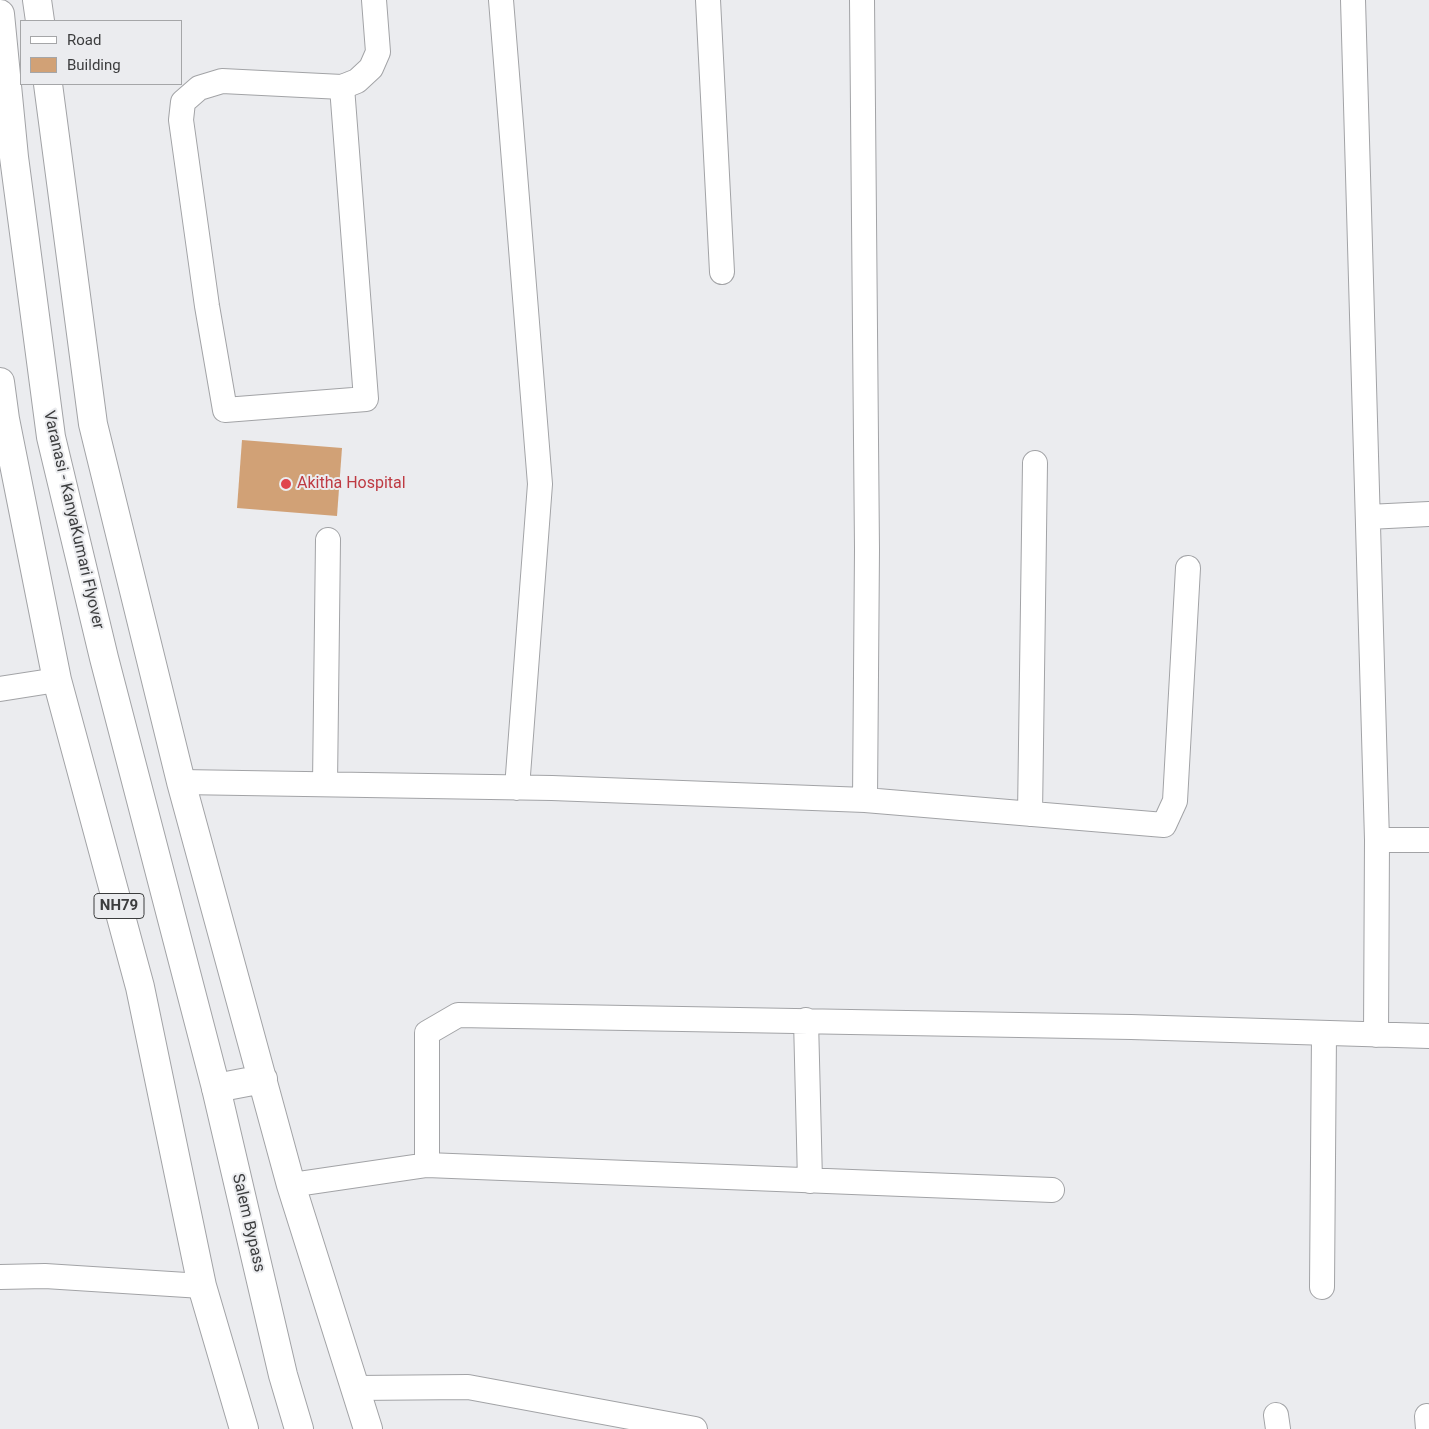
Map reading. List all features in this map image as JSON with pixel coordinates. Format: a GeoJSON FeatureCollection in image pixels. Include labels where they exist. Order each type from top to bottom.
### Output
{"type":"FeatureCollection","features":[{"type":"Feature","properties":{"kind":"main road"},"geometry":{"type":"LineString","coordinates":[[37,0],[40,20]]}},
{"type":"Feature","properties":{"kind":"main road","name":"Varanasi - KanyaKumari Flyover"},"geometry":{"type":"LineString","coordinates":[[0,14],[14,157],[51,436],[107,667],[197,1017]]}},
{"type":"Feature","properties":{"kind":"main road"},"geometry":{"type":"LineString","coordinates":[[48,85],[93,424],[181,782],[291,1185],[368,1429]]}},
{"type":"Feature","properties":{"kind":"main road","name":"NH79"},"geometry":{"type":"LineString","coordinates":[[0,382],[5,419],[57,680],[140,987],[202,1286],[244,1429]]}},
{"type":"Feature","properties":{"kind":"main road","name":"Salem Bypass"},"geometry":{"type":"LineString","coordinates":[[197,1017],[216,1088],[283,1375],[298,1429]]}},
{"type":"Feature","properties":{"kind":"main road"},"geometry":{"type":"LineString","coordinates":[[216,1088],[263,1079]]}},
{"type":"Feature","properties":{"kind":"street"},"geometry":{"type":"LineString","coordinates":[[342,87],[366,399],[225,410],[207,306],[181,120],[182,102],[199,88],[222,81],[342,87],[357,81],[371,68],[378,52],[374,0]]}},
{"type":"Feature","properties":{"kind":"street"},"geometry":{"type":"LineString","coordinates":[[500,0],[540,484],[517,788]]}},
{"type":"Feature","properties":{"kind":"street"},"geometry":{"type":"LineString","coordinates":[[708,0],[722,272]]}},
{"type":"Feature","properties":{"kind":"street"},"geometry":{"type":"LineString","coordinates":[[862,0],[867,549],[865,800]]}},
{"type":"Feature","properties":{"kind":"street"},"geometry":{"type":"LineString","coordinates":[[1353,0],[1377,840],[1376,1035]]}},
{"type":"Feature","properties":{"kind":"street"},"geometry":{"type":"LineString","coordinates":[[1030,814],[1035,463]]}},
{"type":"Feature","properties":{"kind":"street"},"geometry":{"type":"LineString","coordinates":[[1368,517],[1429,514]]}},
{"type":"Feature","properties":{"kind":"street"},"geometry":{"type":"LineString","coordinates":[[325,784],[328,540]]}},
{"type":"Feature","properties":{"kind":"street"},"geometry":{"type":"LineString","coordinates":[[181,782],[517,788],[865,800],[1164,825],[1175,801],[1188,568]]}},
{"type":"Feature","properties":{"kind":"street"},"geometry":{"type":"LineString","coordinates":[[0,689],[57,680]]}},
{"type":"Feature","properties":{"kind":"street"},"geometry":{"type":"LineString","coordinates":[[1377,840],[1429,840]]}},
{"type":"Feature","properties":{"kind":"street"},"geometry":{"type":"LineString","coordinates":[[428,1165],[427,1034],[458,1015],[806,1020],[1429,1036]]}},
{"type":"Feature","properties":{"kind":"street"},"geometry":{"type":"LineString","coordinates":[[806,1020],[810,1181]]}},
{"type":"Feature","properties":{"kind":"street"},"geometry":{"type":"LineString","coordinates":[[1322,1287],[1324,1033]]}},
{"type":"Feature","properties":{"kind":"street"},"geometry":{"type":"LineString","coordinates":[[291,1185],[428,1165],[1052,1190]]}},
{"type":"Feature","properties":{"kind":"street"},"geometry":{"type":"LineString","coordinates":[[0,1277],[45,1276],[202,1286]]}},
{"type":"Feature","properties":{"kind":"street"},"geometry":{"type":"LineString","coordinates":[[356,1388],[468,1387],[696,1429]]}},
{"type":"Feature","properties":{"kind":"building"},"geometry":{"type":"Polygon","coordinates":[[[242,440],[342,448],[337,516],[237,508],[242,440]]]}},
{"type":"Feature","properties":{"kind":"place","name":"Akitha Hospital"},"geometry":{"type":"Point","coordinates":[286,484]}}]}
